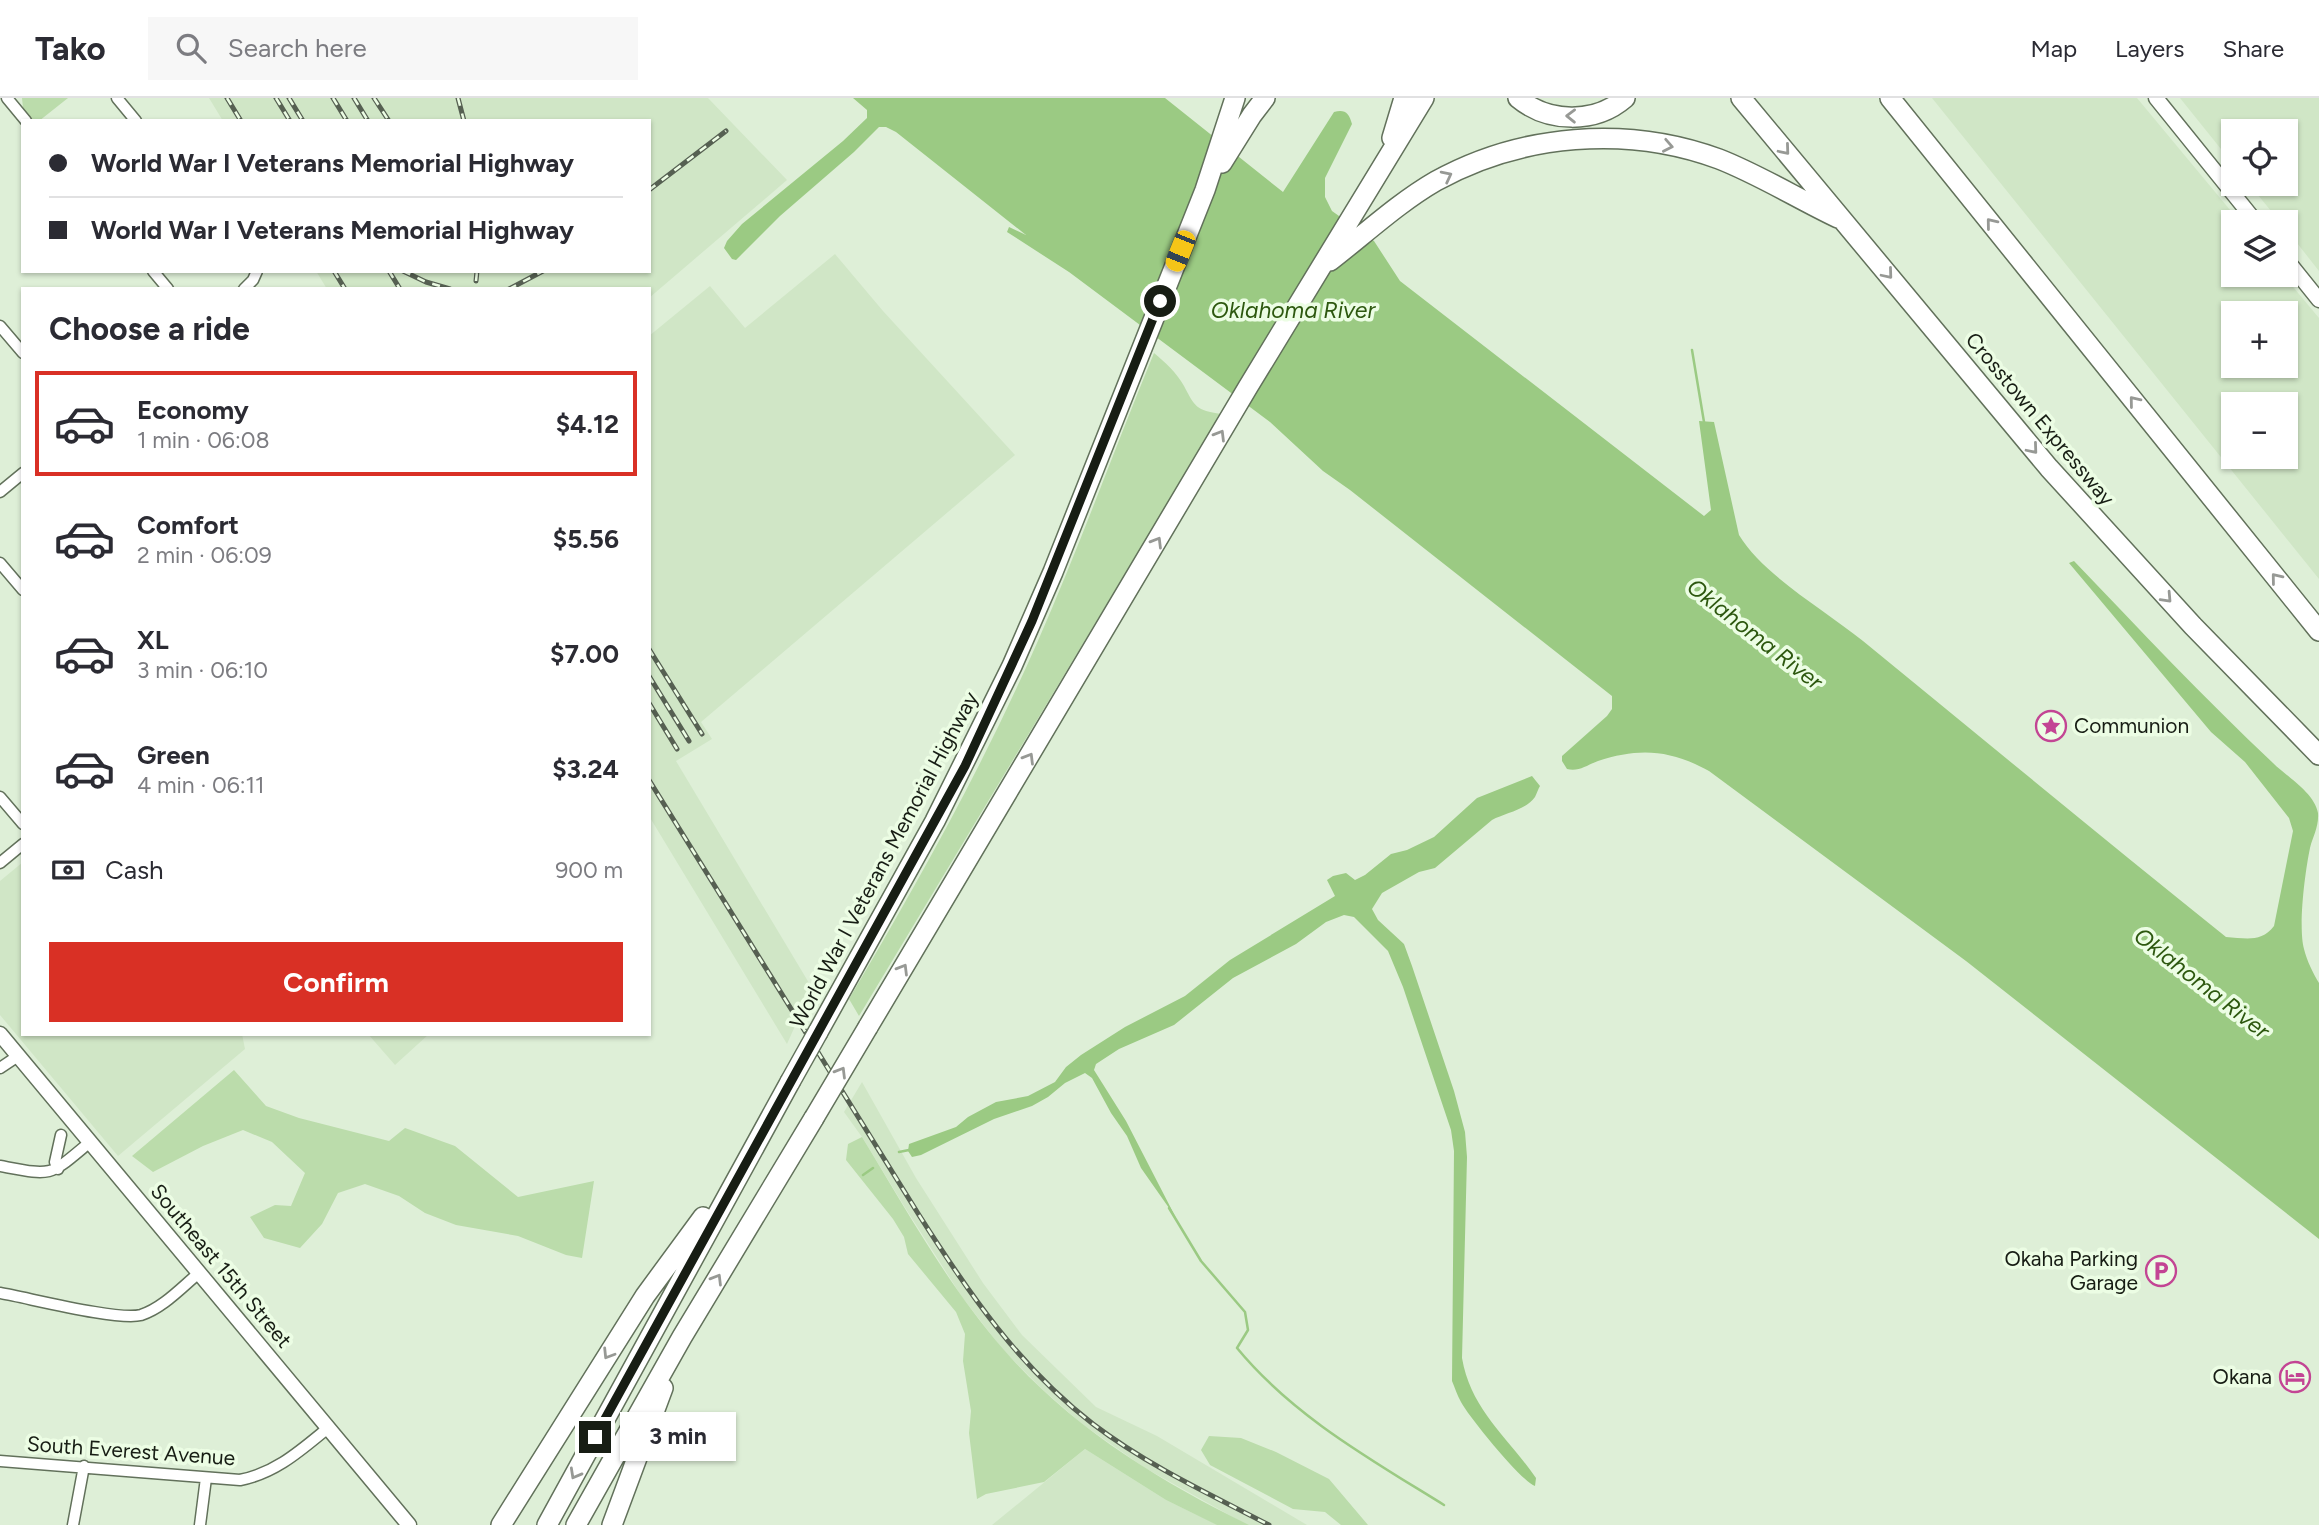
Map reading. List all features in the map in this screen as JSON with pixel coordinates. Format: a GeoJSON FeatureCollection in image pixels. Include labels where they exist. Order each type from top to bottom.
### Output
{"type":"FeatureCollection","features":[{"type":"Feature","properties":{"kind":"highway"},"geometry":{"type":"LineString","coordinates":[[1205,190],[1265,98]]}},
{"type":"Feature","properties":{"kind":"highway"},"geometry":{"type":"LineString","coordinates":[[1385,162],[1404,98]]}},
{"type":"Feature","properties":{"kind":"highway"},"geometry":{"type":"LineString","coordinates":[[576,1525],[682,1337],[1424,98]]}},
{"type":"Feature","properties":{"kind":"highway"},"geometry":{"type":"LineString","coordinates":[[1518,98],[1538,111],[1577,117],[1601,112],[1625,98]]}},
{"type":"Feature","properties":{"kind":"highway","name":"Crosstown Expressway"},"geometry":{"type":"LineString","coordinates":[[1741,98],[2049,468],[2193,626],[2319,755]]}},
{"type":"Feature","properties":{"kind":"highway"},"geometry":{"type":"LineString","coordinates":[[1890,98],[2319,631]]}},
{"type":"Feature","properties":{"kind":"highway"},"geometry":{"type":"LineString","coordinates":[[1205,190],[1234,99]]}},
{"type":"Feature","properties":{"kind":"highway"},"geometry":{"type":"LineString","coordinates":[[1319,271],[1390,213],[1435,182],[1482,160],[1548,142],[1610,138],[1666,145],[1720,160],[1844,222]]}},
{"type":"Feature","properties":{"kind":"highway","name":"World War I Veterans Memorial Highway"},"geometry":{"type":"LineString","coordinates":[[547,1525],[930,831],[991,713],[1048,584],[1205,190]]}},
{"type":"Feature","properties":{"kind":"highway"},"geometry":{"type":"LineString","coordinates":[[501,1525],[645,1296],[752,1151]]}},
{"type":"Feature","properties":{"kind":"highway"},"geometry":{"type":"LineString","coordinates":[[612,1525],[682,1337]]}},
{"type":"Feature","properties":{"kind":"main road"},"geometry":{"type":"LineString","coordinates":[[2156,98],[2246,210]]}},
{"type":"Feature","properties":{"kind":"main road"},"geometry":{"type":"LineString","coordinates":[[2298,273],[2319,300]]}},
{"type":"Feature","properties":{"kind":"main road","name":"Southeast 15th Street"},"geometry":{"type":"LineString","coordinates":[[0,1034],[409,1525]]}},
{"type":"Feature","properties":{"kind":"street"},"geometry":{"type":"LineString","coordinates":[[117,98],[134,119]]}},
{"type":"Feature","properties":{"kind":"street"},"geometry":{"type":"LineString","coordinates":[[7,101],[24,119]]}},
{"type":"Feature","properties":{"kind":"street"},"geometry":{"type":"LineString","coordinates":[[155,273],[166,287]]}},
{"type":"Feature","properties":{"kind":"street"},"geometry":{"type":"LineString","coordinates":[[246,287],[256,273]]}},
{"type":"Feature","properties":{"kind":"street"},"geometry":{"type":"LineString","coordinates":[[0,326],[21,351]]}},
{"type":"Feature","properties":{"kind":"street"},"geometry":{"type":"LineString","coordinates":[[0,492],[21,475]]}},
{"type":"Feature","properties":{"kind":"street"},"geometry":{"type":"LineString","coordinates":[[0,563],[21,588]]}},
{"type":"Feature","properties":{"kind":"street"},"geometry":{"type":"LineString","coordinates":[[0,797],[21,822]]}},
{"type":"Feature","properties":{"kind":"street"},"geometry":{"type":"LineString","coordinates":[[0,863],[21,846]]}},
{"type":"Feature","properties":{"kind":"street"},"geometry":{"type":"LineString","coordinates":[[0,1068],[18,1056]]}},
{"type":"Feature","properties":{"kind":"street"},"geometry":{"type":"LineString","coordinates":[[58,1169],[55,1162],[61,1135]]}},
{"type":"Feature","properties":{"kind":"street"},"geometry":{"type":"LineString","coordinates":[[0,1166],[49,1173],[58,1169],[90,1142]]}},
{"type":"Feature","properties":{"kind":"street"},"geometry":{"type":"LineString","coordinates":[[0,1293],[116,1315],[137,1316],[157,1307],[199,1273]]}},
{"type":"Feature","properties":{"kind":"street","name":"South Everest Avenue"},"geometry":{"type":"LineString","coordinates":[[0,1461],[240,1480],[267,1473],[294,1456],[328,1427]]}},
{"type":"Feature","properties":{"kind":"street"},"geometry":{"type":"LineString","coordinates":[[73,1525],[84,1466]]}},
{"type":"Feature","properties":{"kind":"street"},"geometry":{"type":"LineString","coordinates":[[200,1525],[206,1478]]}},
{"type":"Feature","properties":{"kind":"shaded area"},"geometry":{"type":"Polygon","coordinates":[[[22,98],[68,98],[42,119],[31,119],[23,108],[22,98]]]}},
{"type":"Feature","properties":{"kind":"shaded area"},"geometry":{"type":"Polygon","coordinates":[[[209,98],[708,98],[787,180],[651,296],[651,287],[326,287],[317,273],[651,273],[651,119],[222,119],[209,98]]]}},
{"type":"Feature","properties":{"kind":"shaded area"},"geometry":{"type":"Polygon","coordinates":[[[1932,98],[2137,98],[2230,210],[2221,210],[2221,287],[2293,287],[2319,318],[2319,579],[2230,469],[2298,469],[2298,392],[2221,392],[2221,457],[1932,98]]]}},
{"type":"Feature","properties":{"kind":"shaded area"},"geometry":{"type":"Polygon","coordinates":[[[2180,98],[2319,98],[2319,271],[2298,244],[2298,210],[2270,210],[2259,196],[2298,196],[2298,119],[2221,119],[2221,149],[2180,98]]]}},
{"type":"Feature","properties":{"kind":"shaded area"},"geometry":{"type":"Polygon","coordinates":[[[835,254],[883,311],[1015,455],[701,722],[712,739],[676,761],[812,988],[787,1044],[651,819],[651,334],[710,286],[745,328],[835,254]]]}},
{"type":"Feature","properties":{"kind":"shaded area"},"geometry":{"type":"Polygon","coordinates":[[[1154,353],[1178,377],[1197,406],[1221,414],[859,1016],[849,999],[948,824],[1016,689],[1067,571],[1154,353]]]}},
{"type":"Feature","properties":{"kind":"shaded area"},"geometry":{"type":"Polygon","coordinates":[[[21,864],[21,1036],[242,1036],[245,1049],[118,1156],[0,1015],[0,881],[21,864]]]}},
{"type":"Feature","properties":{"kind":"shaded area"},"geometry":{"type":"Polygon","coordinates":[[[370,1036],[427,1036],[395,1065],[370,1036]]]}},
{"type":"Feature","properties":{"kind":"shaded area"},"geometry":{"type":"Polygon","coordinates":[[[234,1070],[266,1106],[299,1118],[389,1141],[405,1128],[455,1146],[518,1197],[594,1181],[582,1258],[566,1255],[518,1236],[456,1225],[425,1213],[399,1196],[365,1184],[338,1193],[322,1224],[300,1248],[264,1238],[250,1217],[275,1205],[291,1206],[305,1173],[272,1142],[243,1130],[203,1146],[153,1172],[132,1156],[234,1070]]]}},
{"type":"Feature","properties":{"kind":"shaded area"},"geometry":{"type":"Polygon","coordinates":[[[862,1082],[916,1178],[983,1283],[1022,1335],[1096,1407],[1157,1436],[1307,1525],[1247,1525],[1145,1468],[1082,1424],[1042,1389],[1003,1350],[962,1297],[844,1112],[862,1082]]]}},
{"type":"Feature","properties":{"kind":"shaded area"},"geometry":{"type":"Polygon","coordinates":[[[862,1137],[964,1300],[1030,1378],[1087,1428],[1118,1450],[1182,1490],[1249,1525],[1217,1525],[1166,1500],[1085,1449],[1044,1482],[986,1494],[977,1499],[969,1433],[971,1411],[963,1361],[965,1334],[956,1312],[908,1254],[904,1237],[893,1219],[846,1160],[848,1144],[862,1137]]]}},
{"type":"Feature","properties":{"kind":"shaded area"},"geometry":{"type":"Polygon","coordinates":[[[1209,1436],[1241,1438],[1329,1479],[1368,1525],[1341,1525],[1325,1512],[1293,1509],[1210,1465],[1201,1450],[1209,1436]]]}},
{"type":"Feature","properties":{"kind":"shaded area"},"geometry":{"type":"Polygon","coordinates":[[[1085,1449],[1166,1500],[1218,1525],[992,1525],[1085,1449]]]}},
{"type":"Feature","properties":{"kind":"water","name":"Oklahoma River"},"geometry":{"type":"Polygon","coordinates":[[[853,98],[1165,98],[1283,192],[1334,112],[1346,113],[1352,124],[1325,178],[1325,197],[1332,211],[1374,241],[1400,281],[1704,516],[1711,510],[1699,421],[1714,422],[1739,535],[1764,565],[1863,641],[2226,937],[2252,938],[2264,935],[2274,926],[2293,831],[2289,818],[2245,762],[2211,732],[2069,563],[2074,561],[2222,714],[2306,792],[2318,813],[2306,871],[2302,939],[2310,967],[2319,983],[2319,1239],[1966,961],[1709,771],[1668,755],[1642,752],[1598,761],[1579,769],[1567,769],[1562,756],[1607,716],[1612,709],[1612,696],[1323,471],[1270,422],[1069,272],[1007,232],[1009,227],[1026,235],[896,132],[879,127],[780,216],[736,260],[732,259],[724,248],[742,224],[867,118],[867,110],[853,98]]]}},
{"type":"Feature","properties":{"kind":"water"},"geometry":{"type":"Polygon","coordinates":[[[1532,776],[1540,786],[1531,801],[1492,820],[1435,868],[1419,872],[1382,893],[1372,909],[1378,920],[1404,944],[1454,1091],[1465,1132],[1467,1157],[1462,1358],[1467,1376],[1482,1408],[1536,1478],[1535,1486],[1519,1473],[1484,1434],[1461,1402],[1452,1381],[1454,1151],[1451,1130],[1403,987],[1388,951],[1354,917],[1344,915],[1326,922],[1296,944],[1233,978],[1174,1025],[1119,1049],[1096,1064],[1094,1070],[1126,1121],[1176,1218],[1141,1168],[1127,1136],[1092,1078],[1085,1073],[1032,1106],[994,1119],[921,1155],[912,1157],[908,1151],[909,1144],[956,1127],[968,1117],[996,1102],[1028,1096],[1055,1082],[1066,1067],[1081,1055],[1125,1027],[1185,996],[1230,960],[1335,896],[1327,880],[1333,876],[1346,873],[1355,880],[1365,875],[1391,854],[1407,850],[1434,837],[1477,798],[1532,776]]]}},
{"type":"Feature","properties":{"kind":"waterway"},"geometry":{"type":"LineString","coordinates":[[1692,350],[1704,422]]}},
{"type":"Feature","properties":{"kind":"waterway"},"geometry":{"type":"LineString","coordinates":[[899,1152],[909,1150]]}},
{"type":"Feature","properties":{"kind":"waterway"},"geometry":{"type":"LineString","coordinates":[[863,1175],[873,1168]]}},
{"type":"Feature","properties":{"kind":"waterway"},"geometry":{"type":"LineString","coordinates":[[1169,1208],[1201,1261],[1245,1312],[1248,1330],[1237,1348],[1259,1372],[1283,1395],[1334,1435],[1444,1505]]}},
{"type":"Feature","properties":{"kind":"railway"},"geometry":{"type":"LineString","coordinates":[[227,98],[240,119]]}},
{"type":"Feature","properties":{"kind":"railway"},"geometry":{"type":"LineString","coordinates":[[276,98],[289,119]]}},
{"type":"Feature","properties":{"kind":"railway"},"geometry":{"type":"LineString","coordinates":[[289,98],[302,119]]}},
{"type":"Feature","properties":{"kind":"railway"},"geometry":{"type":"LineString","coordinates":[[333,98],[346,119]]}},
{"type":"Feature","properties":{"kind":"railway"},"geometry":{"type":"LineString","coordinates":[[354,98],[367,119]]}},
{"type":"Feature","properties":{"kind":"railway"},"geometry":{"type":"LineString","coordinates":[[374,98],[388,119]]}},
{"type":"Feature","properties":{"kind":"railway"},"geometry":{"type":"LineString","coordinates":[[458,98],[463,119]]}},
{"type":"Feature","properties":{"kind":"railway"},"geometry":{"type":"LineString","coordinates":[[651,188],[726,131]]}},
{"type":"Feature","properties":{"kind":"railway"},"geometry":{"type":"LineString","coordinates":[[335,273],[344,287]]}},
{"type":"Feature","properties":{"kind":"railway"},"geometry":{"type":"LineString","coordinates":[[390,273],[399,287]]}},
{"type":"Feature","properties":{"kind":"railway"},"geometry":{"type":"LineString","coordinates":[[407,273],[443,287]]}},
{"type":"Feature","properties":{"kind":"railway"},"geometry":{"type":"LineString","coordinates":[[476,281],[477,273]]}},
{"type":"Feature","properties":{"kind":"railway"},"geometry":{"type":"LineString","coordinates":[[513,287],[539,273]]}},
{"type":"Feature","properties":{"kind":"railway"},"geometry":{"type":"LineString","coordinates":[[651,652],[702,734]]}},
{"type":"Feature","properties":{"kind":"railway"},"geometry":{"type":"LineString","coordinates":[[651,679],[689,741]]}},
{"type":"Feature","properties":{"kind":"railway"},"geometry":{"type":"LineString","coordinates":[[651,706],[677,749]]}},
{"type":"Feature","properties":{"kind":"railway"},"geometry":{"type":"LineString","coordinates":[[651,783],[919,1215],[976,1300],[1018,1353],[1066,1402],[1114,1439],[1179,1478],[1269,1525]]}},
{"type":"Feature","properties":{"kind":"place","name":"Communion"},"geometry":{"type":"Point","coordinates":[2051,726]}},
{"type":"Feature","properties":{"kind":"place","name":"Okaha Parking Garage"},"geometry":{"type":"Point","coordinates":[2161,1271]}},
{"type":"Feature","properties":{"kind":"place","name":"Okana"},"geometry":{"type":"Point","coordinates":[2295,1377]}},
{"type":"Feature","properties":{"kind":"route"},"geometry":{"type":"LineString","coordinates":[[595,1437],[965,766],[1053,572],[1160,301]]}}]}
